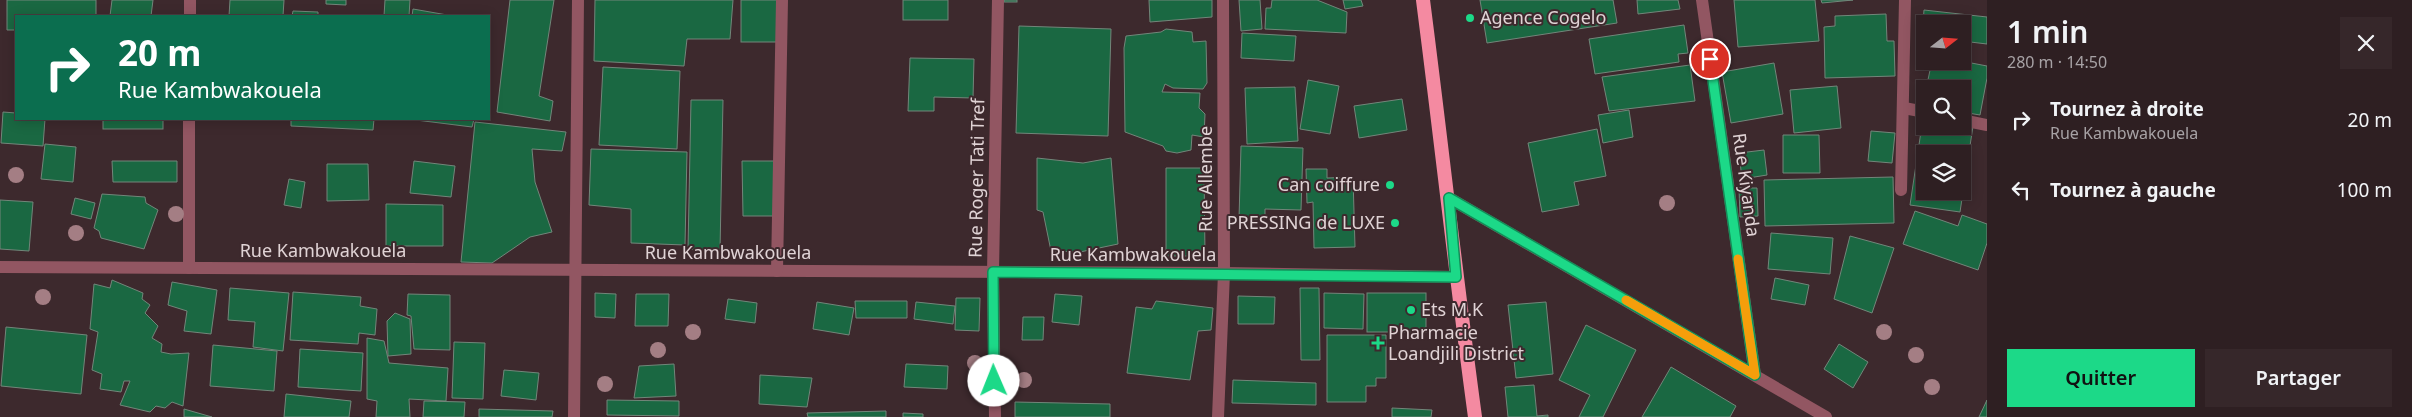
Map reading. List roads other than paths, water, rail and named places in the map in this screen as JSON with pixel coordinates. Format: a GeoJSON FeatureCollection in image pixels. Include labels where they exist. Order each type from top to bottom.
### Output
{"type":"FeatureCollection","features":[{"type":"Feature","properties":{"kind":"highway"},"geometry":{"type":"LineString","coordinates":[[1423,0],[1449,198],[1456,277],[1476,417]]}},
{"type":"Feature","properties":{"kind":"street"},"geometry":{"type":"LineString","coordinates":[[190,0],[190,15]]}},
{"type":"Feature","properties":{"kind":"street"},"geometry":{"type":"LineString","coordinates":[[574,417],[578,0]]}},
{"type":"Feature","properties":{"kind":"street"},"geometry":{"type":"LineString","coordinates":[[778,271],[782,0]]}},
{"type":"Feature","properties":{"kind":"street","name":"Rue Roger Tati Tref"},"geometry":{"type":"LineString","coordinates":[[995,417],[993,272],[998,0]]}},
{"type":"Feature","properties":{"kind":"street","name":"Rue Allembe"},"geometry":{"type":"LineString","coordinates":[[1218,417],[1224,273],[1223,0]]}},
{"type":"Feature","properties":{"kind":"street","name":"Rue Kiyanda"},"geometry":{"type":"LineString","coordinates":[[1702,0],[1755,375]]}},
{"type":"Feature","properties":{"kind":"street"},"geometry":{"type":"LineString","coordinates":[[1901,190],[1905,0]]}},
{"type":"Feature","properties":{"kind":"street"},"geometry":{"type":"LineString","coordinates":[[1904,108],[1916,110]]}},
{"type":"Feature","properties":{"kind":"street"},"geometry":{"type":"LineString","coordinates":[[188,268],[190,120]]}},
{"type":"Feature","properties":{"kind":"street"},"geometry":{"type":"LineString","coordinates":[[1971,122],[1987,125]]}},
{"type":"Feature","properties":{"kind":"street"},"geometry":{"type":"LineString","coordinates":[[1449,198],[1826,417]]}},
{"type":"Feature","properties":{"kind":"street","name":"Rue Kambwakouela"},"geometry":{"type":"LineString","coordinates":[[0,267],[1224,273],[1456,277]]}},
{"type":"Feature","properties":{"kind":"place","name":"Agence Cogelo"},"geometry":{"type":"Point","coordinates":[1470,18]}},
{"type":"Feature","properties":{"kind":"place","name":"Can coiffure"},"geometry":{"type":"Point","coordinates":[1390,185]}},
{"type":"Feature","properties":{"kind":"place","name":"PRESSING de LUXE"},"geometry":{"type":"Point","coordinates":[1395,223]}},
{"type":"Feature","properties":{"kind":"place","name":"Ets M.K"},"geometry":{"type":"Point","coordinates":[1411,310]}},
{"type":"Feature","properties":{"kind":"place","name":"Pharmacie Loandjili District"},"geometry":{"type":"Point","coordinates":[1378,343]}}]}
